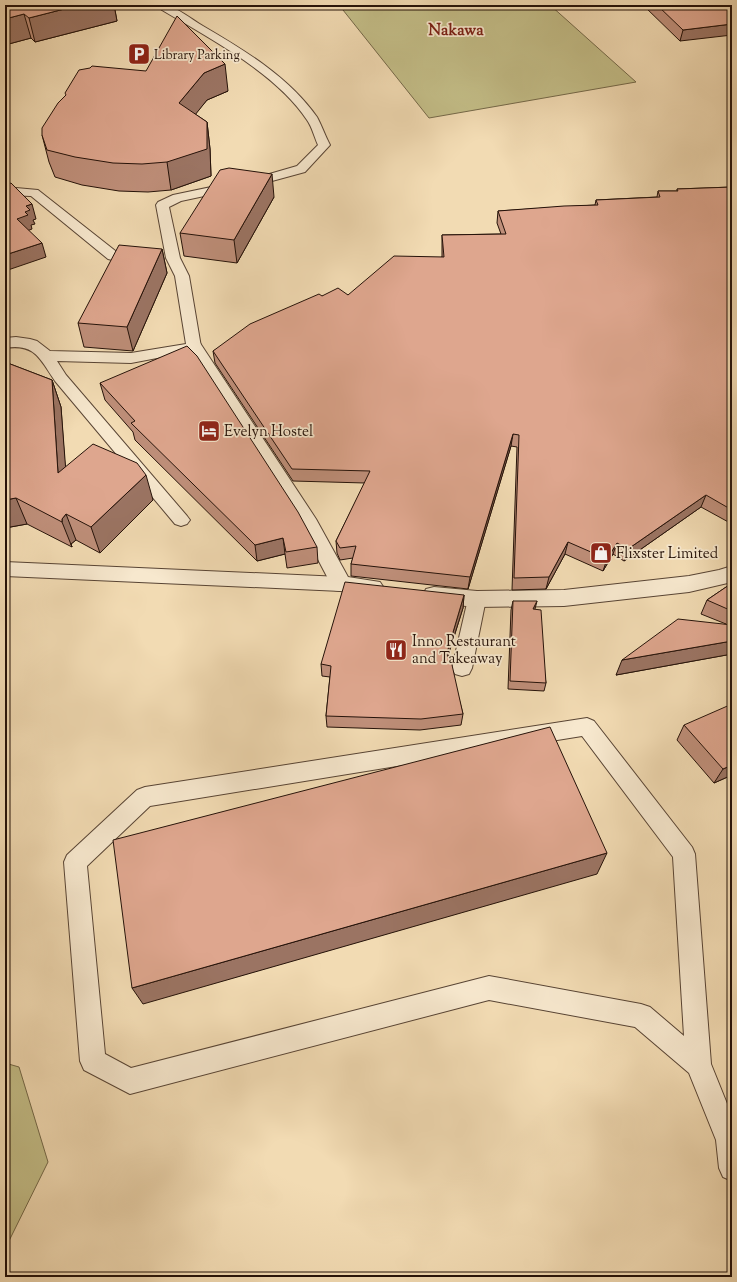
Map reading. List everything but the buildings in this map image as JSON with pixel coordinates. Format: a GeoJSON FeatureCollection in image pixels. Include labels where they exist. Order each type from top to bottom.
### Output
{"type":"FeatureCollection","features":[{"type":"Feature","properties":{"kind":"street"},"geometry":{"type":"LineString","coordinates":[[194,347],[309,524],[341,584],[388,590]]}},
{"type":"Feature","properties":{"kind":"street"},"geometry":{"type":"LineString","coordinates":[[418,593],[477,599],[564,598],[689,584],[721,578],[732,574]]}},
{"type":"Feature","properties":{"kind":"lane"},"geometry":{"type":"LineString","coordinates":[[46,356],[131,358],[194,347],[182,276],[173,258],[162,205],[177,198],[261,180],[301,169],[324,145],[310,116],[279,82],[226,43],[164,8]]}},
{"type":"Feature","properties":{"kind":"lane"},"geometry":{"type":"LineString","coordinates":[[5,191],[34,193],[113,256],[129,260],[173,258]]}},
{"type":"Feature","properties":{"kind":"lane"},"geometry":{"type":"LineString","coordinates":[[5,343],[17,340],[37,346],[46,356],[60,378],[181,520]]}},
{"type":"Feature","properties":{"kind":"lane"},"geometry":{"type":"LineString","coordinates":[[5,569],[341,584]]}},
{"type":"Feature","properties":{"kind":"lane"},"geometry":{"type":"LineString","coordinates":[[462,668],[477,599]]}},
{"type":"Feature","properties":{"kind":"lane"},"geometry":{"type":"LineString","coordinates":[[698,1064],[641,1016],[489,988],[130,1081],[93,1061],[75,862],[145,797],[587,727],[684,854],[698,1064],[729,1140],[732,1168]]}},
{"type":"Feature","properties":{"kind":"shaded area"},"geometry":{"type":"Polygon","coordinates":[[[339,5],[550,5],[636,82],[429,118],[339,5]]]}},
{"type":"Feature","properties":{"kind":"shaded area"},"geometry":{"type":"Polygon","coordinates":[[[5,1063],[19,1067],[48,1162],[5,1249],[5,1063]]]}},
{"type":"Feature","properties":{"kind":"place","name":"Library Parking"},"geometry":{"type":"Point","coordinates":[139,54]}},
{"type":"Feature","properties":{"kind":"place","name":"Evelyn Hostel"},"geometry":{"type":"Point","coordinates":[209,431]}},
{"type":"Feature","properties":{"kind":"place","name":"Flixster Limited"},"geometry":{"type":"Point","coordinates":[601,553]}},
{"type":"Feature","properties":{"kind":"place","name":"Inno Restaurant and Takeaway"},"geometry":{"type":"Point","coordinates":[396,650]}},
{"type":"Feature","properties":{"kind":"district","name":"Nakawa"},"geometry":{"type":"Point","coordinates":[456,29]}}]}
